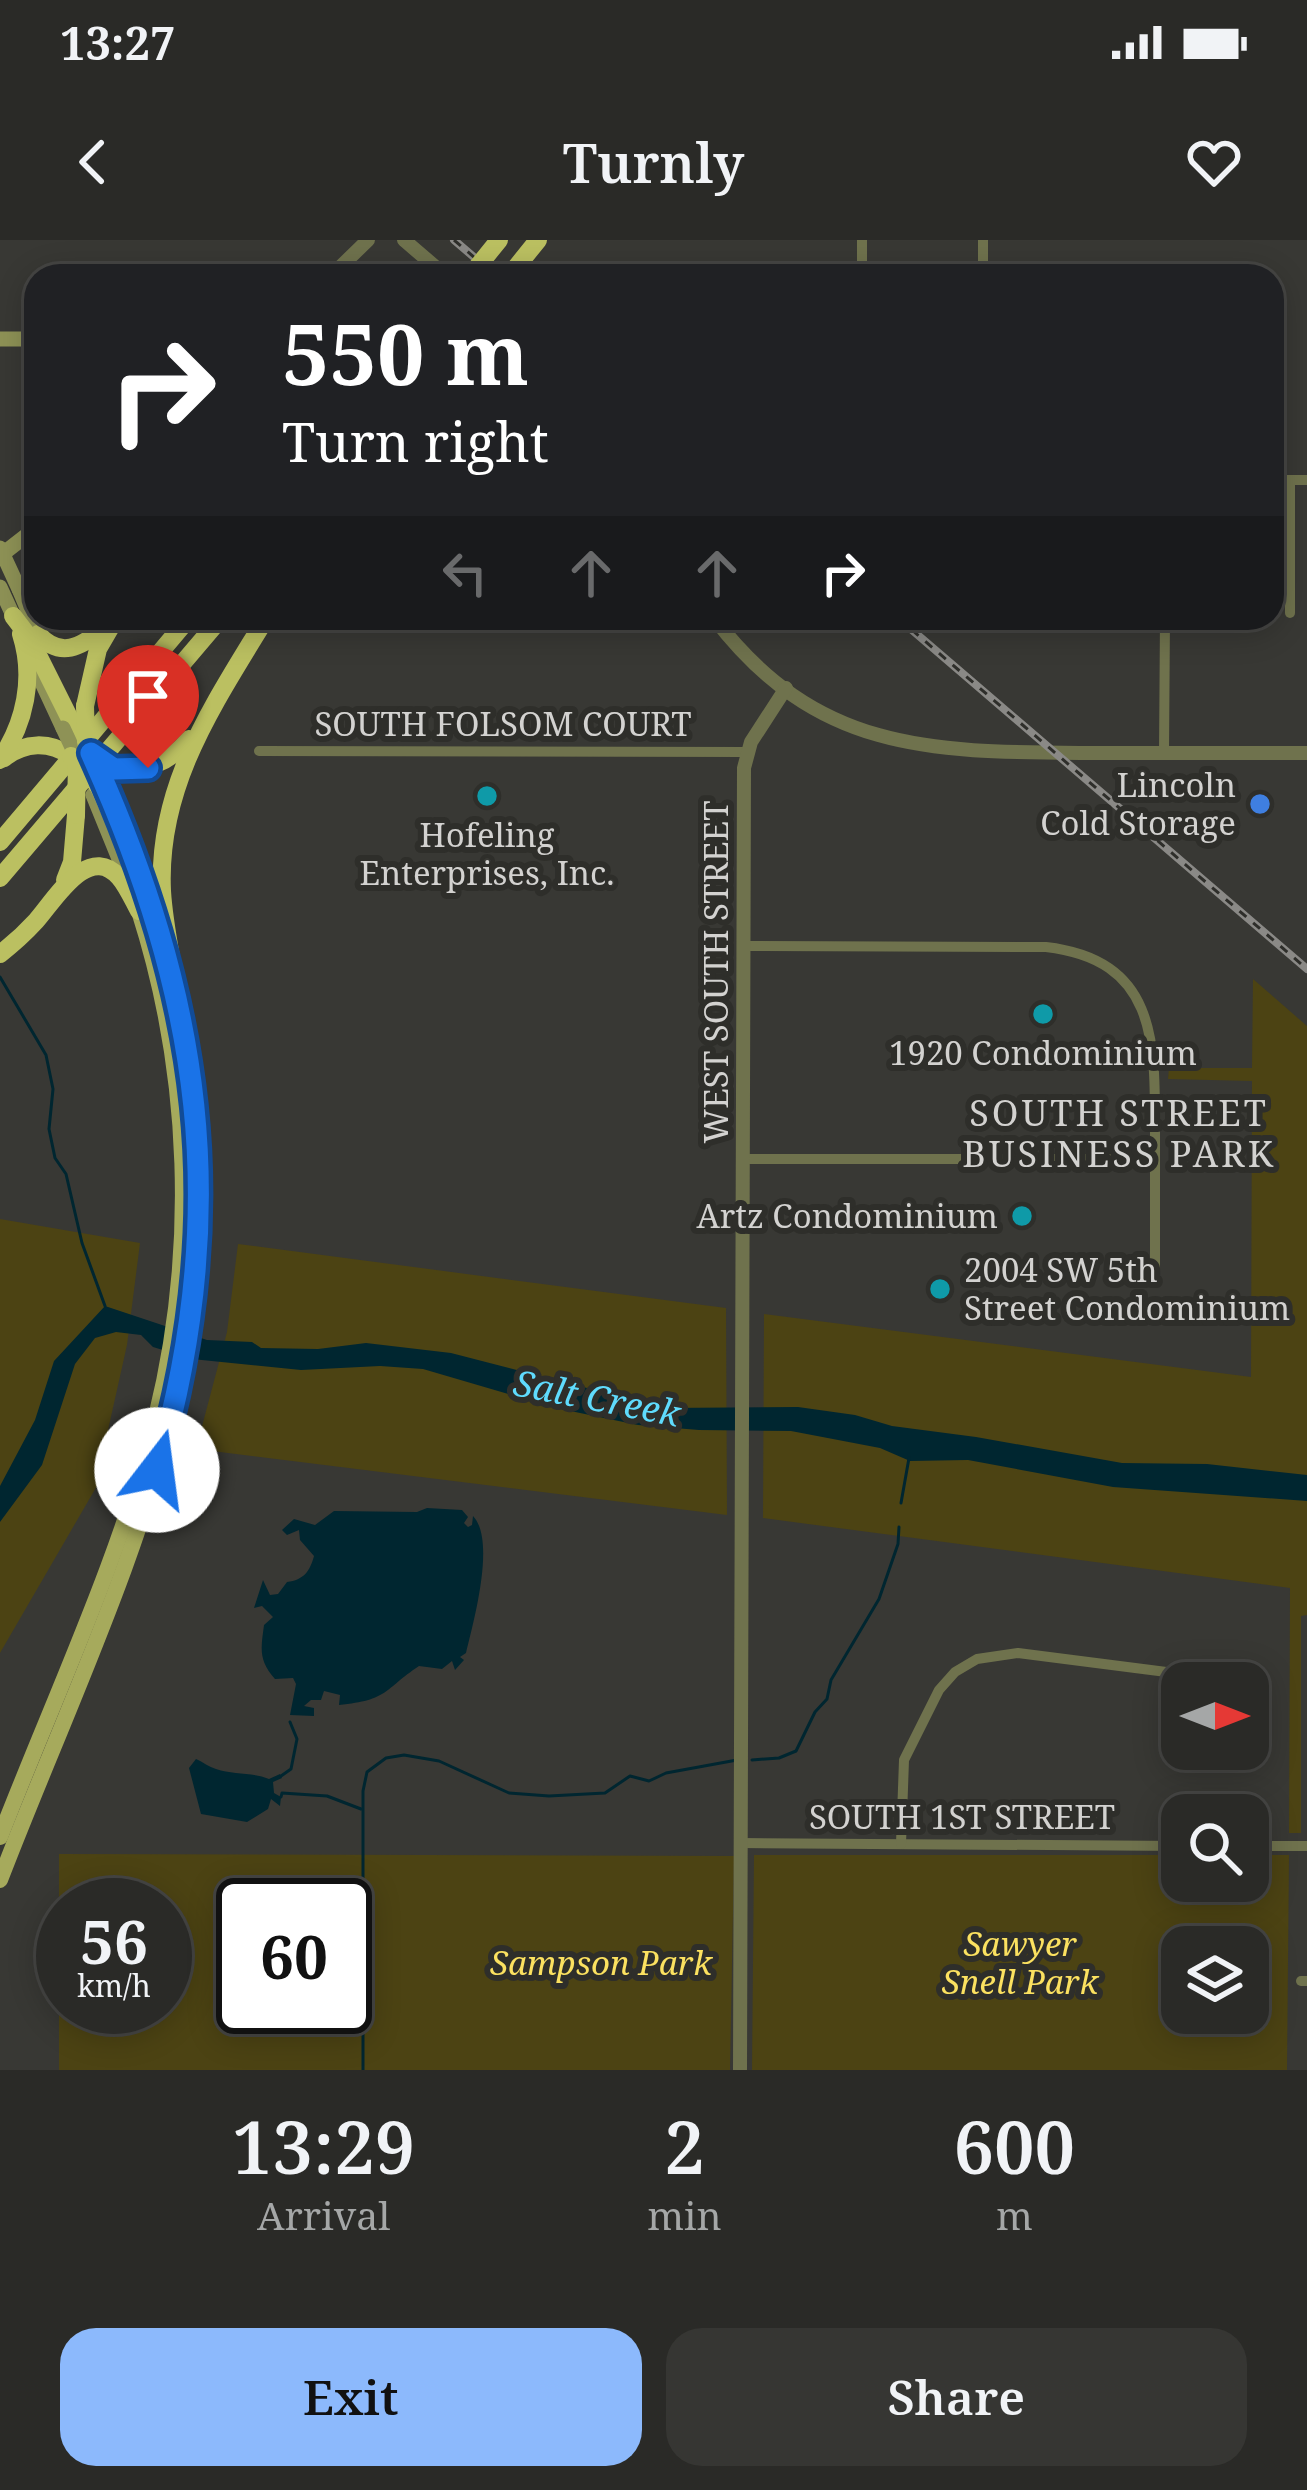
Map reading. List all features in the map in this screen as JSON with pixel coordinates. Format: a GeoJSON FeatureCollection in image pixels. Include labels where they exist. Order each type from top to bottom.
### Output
{"type":"FeatureCollection","features":[{"type":"Feature","properties":{"kind":"highway"},"geometry":{"type":"LineString","coordinates":[[480,264],[499,240]]}},
{"type":"Feature","properties":{"kind":"highway"},"geometry":{"type":"LineString","coordinates":[[518,264],[538,240]]}},
{"type":"Feature","properties":{"kind":"highway"},"geometry":{"type":"LineString","coordinates":[[0,761],[26,700],[27,657],[16,610]]}},
{"type":"Feature","properties":{"kind":"highway"},"geometry":{"type":"LineString","coordinates":[[26,630],[84,752],[145,907]]}},
{"type":"Feature","properties":{"kind":"highway"},"geometry":{"type":"LineString","coordinates":[[37,630],[54,647],[77,648],[100,630]]}},
{"type":"Feature","properties":{"kind":"highway"},"geometry":{"type":"LineString","coordinates":[[49,904],[72,862],[98,649],[109,630]]}},
{"type":"Feature","properties":{"kind":"highway"},"geometry":{"type":"LineString","coordinates":[[0,842],[179,630]]}},
{"type":"Feature","properties":{"kind":"highway"},"geometry":{"type":"LineString","coordinates":[[0,878],[211,630]]}},
{"type":"Feature","properties":{"kind":"highway"},"geometry":{"type":"LineString","coordinates":[[177,992],[164,905],[164,842],[178,776],[203,721],[259,630]]}},
{"type":"Feature","properties":{"kind":"highway"},"geometry":{"type":"LineString","coordinates":[[0,761],[22,748],[49,746],[140,770],[161,764],[179,751],[203,721]]}},
{"type":"Feature","properties":{"kind":"highway"},"geometry":{"type":"LineString","coordinates":[[0,954],[80,871],[97,867],[118,876],[145,907]]}},
{"type":"Feature","properties":{"kind":"main road"},"geometry":{"type":"LineString","coordinates":[[0,552],[16,610]]}},
{"type":"Feature","properties":{"kind":"main road"},"geometry":{"type":"LineString","coordinates":[[26,630],[84,752]]}},
{"type":"Feature","properties":{"kind":"main road"},"geometry":{"type":"LineString","coordinates":[[0,1880],[6,1843],[132,1544],[163,1419],[188,1276],[198,1150],[189,1058],[177,992],[145,907]]}},
{"type":"Feature","properties":{"kind":"main road"},"geometry":{"type":"LineString","coordinates":[[145,907],[176,1082],[188,1276]]}},
{"type":"Feature","properties":{"kind":"street"},"geometry":{"type":"LineString","coordinates":[[343,264],[368,240]]}},
{"type":"Feature","properties":{"kind":"street"},"geometry":{"type":"LineString","coordinates":[[404,240],[432,264]]}},
{"type":"Feature","properties":{"kind":"street"},"geometry":{"type":"LineString","coordinates":[[1284,480],[1307,480]]}},
{"type":"Feature","properties":{"kind":"street"},"geometry":{"type":"LineString","coordinates":[[1290,480],[1290,613]]}},
{"type":"Feature","properties":{"kind":"street"},"geometry":{"type":"LineString","coordinates":[[724,630],[786,688],[856,728],[938,750],[1307,753]]}},
{"type":"Feature","properties":{"kind":"street"},"geometry":{"type":"LineString","coordinates":[[1165,630],[1165,753]]}},
{"type":"Feature","properties":{"kind":"street","name":"WEST SOUTH STREET"},"geometry":{"type":"LineString","coordinates":[[740,2070],[744,768],[747,752],[786,688]]}},
{"type":"Feature","properties":{"kind":"street","name":"SOUTH FOLSOM COURT"},"geometry":{"type":"LineString","coordinates":[[259,751],[747,752]]}},
{"type":"Feature","properties":{"kind":"street"},"geometry":{"type":"LineString","coordinates":[[744,946],[1046,947],[1092,959],[1119,978],[1141,1006],[1153,1037],[1155,1274]]}},
{"type":"Feature","properties":{"kind":"street"},"geometry":{"type":"LineString","coordinates":[[742,1159],[1155,1160]]}},
{"type":"Feature","properties":{"kind":"street"},"geometry":{"type":"LineString","coordinates":[[901,1844],[904,1760],[939,1690],[966,1664],[993,1654],[1018,1653],[1161,1671]]}},
{"type":"Feature","properties":{"kind":"street","name":"SOUTH 1ST STREET"},"geometry":{"type":"LineString","coordinates":[[741,1843],[1161,1846]]}},
{"type":"Feature","properties":{"kind":"street"},"geometry":{"type":"LineString","coordinates":[[1269,1846],[1307,1846]]}},
{"type":"Feature","properties":{"kind":"green space"},"geometry":{"type":"Polygon","coordinates":[[[1253,979],[1307,1026],[1307,1615],[1301,1616],[1301,1833],[1289,1833],[1290,1588],[763,1518],[764,1314],[1251,1377],[1252,1081],[1168,1079],[1169,1068],[1252,1068],[1253,979]]]}},
{"type":"Feature","properties":{"kind":"green space"},"geometry":{"type":"Polygon","coordinates":[[[0,1219],[140,1243],[127,1345],[108,1430],[159,1440],[101,1479],[0,1653],[0,1219]]]}},
{"type":"Feature","properties":{"kind":"green space"},"geometry":{"type":"Polygon","coordinates":[[[238,1244],[726,1308],[727,1515],[196,1449],[227,1332],[238,1244]]]}},
{"type":"Feature","properties":{"kind":"green space","name":"Sampson Park"},"geometry":{"type":"Polygon","coordinates":[[[59,1854],[734,1856],[730,2070],[59,2070],[59,2034],[192,2034],[192,1878],[59,1878],[59,1854]]]}},
{"type":"Feature","properties":{"kind":"green space","name":"Sawyer Snell Park"},"geometry":{"type":"Polygon","coordinates":[[[754,1855],[1161,1855],[1161,1902],[1269,1902],[1269,1855],[1289,1855],[1287,2070],[752,2070],[754,1855]]]}},
{"type":"Feature","properties":{"kind":"water","name":"Salt Creek"},"geometry":{"type":"Polygon","coordinates":[[[105,1306],[207,1340],[252,1342],[261,1348],[318,1349],[366,1343],[451,1353],[665,1408],[798,1407],[1122,1463],[1207,1464],[1307,1475],[1307,1501],[1113,1487],[968,1460],[910,1461],[880,1448],[791,1431],[638,1425],[556,1408],[423,1369],[301,1370],[192,1359],[153,1347],[141,1335],[116,1332],[95,1338],[75,1364],[42,1465],[0,1522],[0,1486],[35,1420],[54,1361],[105,1306]]]}},
{"type":"Feature","properties":{"kind":"water"},"geometry":{"type":"Polygon","coordinates":[[[462,1510],[468,1527],[473,1516],[480,1527],[481,1581],[466,1653],[460,1657],[464,1660],[455,1670],[452,1661],[442,1669],[419,1666],[368,1700],[339,1705],[340,1695],[324,1691],[321,1700],[304,1706],[314,1708],[314,1716],[290,1715],[296,1684],[293,1678],[275,1679],[266,1666],[264,1625],[273,1617],[262,1606],[254,1608],[263,1580],[270,1595],[278,1594],[287,1582],[305,1574],[314,1556],[300,1540],[299,1530],[287,1535],[282,1530],[294,1519],[315,1525],[334,1511],[417,1512],[462,1510]]]}},
{"type":"Feature","properties":{"kind":"water"},"geometry":{"type":"Polygon","coordinates":[[[196,1759],[229,1772],[269,1779],[280,1774],[282,1778],[273,1782],[280,1806],[271,1799],[268,1809],[247,1822],[201,1814],[189,1768],[196,1759]]]}},
{"type":"Feature","properties":{"kind":"waterway"},"geometry":{"type":"LineString","coordinates":[[0,977],[46,1055],[53,1089],[49,1129],[55,1158],[66,1174],[82,1243],[105,1306]]}},
{"type":"Feature","properties":{"kind":"waterway"},"geometry":{"type":"LineString","coordinates":[[901,1503],[909,1458]]}},
{"type":"Feature","properties":{"kind":"waterway"},"geometry":{"type":"LineString","coordinates":[[752,1760],[796,1751],[879,1599],[899,1527]]}},
{"type":"Feature","properties":{"kind":"waterway"},"geometry":{"type":"LineString","coordinates":[[281,1776],[291,1769],[297,1739],[290,1722]]}},
{"type":"Feature","properties":{"kind":"waterway"},"geometry":{"type":"LineString","coordinates":[[363,2070],[363,1791],[367,1772],[386,1758],[404,1755],[439,1761],[509,1793],[549,1796],[605,1793],[630,1776],[649,1781],[666,1773],[737,1760]]}},
{"type":"Feature","properties":{"kind":"waterway"},"geometry":{"type":"LineString","coordinates":[[281,1797],[282,1793],[327,1796],[361,1809]]}},
{"type":"Feature","properties":{"kind":"railway"},"geometry":{"type":"LineString","coordinates":[[454,240],[482,264]]}},
{"type":"Feature","properties":{"kind":"railway"},"geometry":{"type":"LineString","coordinates":[[912,630],[1307,969]]}},
{"type":"Feature","properties":{"kind":"place","name":"Hofeling Enterprises, Inc."},"geometry":{"type":"Point","coordinates":[487,796]}},
{"type":"Feature","properties":{"kind":"place","name":"Lincoln Cold Storage"},"geometry":{"type":"Point","coordinates":[1260,804]}},
{"type":"Feature","properties":{"kind":"place","name":"1920 Condominium"},"geometry":{"type":"Point","coordinates":[1043,1014]}},
{"type":"Feature","properties":{"kind":"place","name":"Artz Condominium"},"geometry":{"type":"Point","coordinates":[1022,1216]}},
{"type":"Feature","properties":{"kind":"place","name":"2004 SW 5th Street Condominium"},"geometry":{"type":"Point","coordinates":[940,1289]}},
{"type":"Feature","properties":{"kind":"district","name":"SOUTH STREET BUSINESS PARK"},"geometry":{"type":"Point","coordinates":[1119,1134]}},
{"type":"Feature","properties":{"kind":"route"},"geometry":{"type":"LineString","coordinates":[[148,768],[114,769],[91,753],[135,854],[156,920],[180,1006],[195,1111],[199,1209],[195,1280],[179,1385],[157,1470]]}}]}
